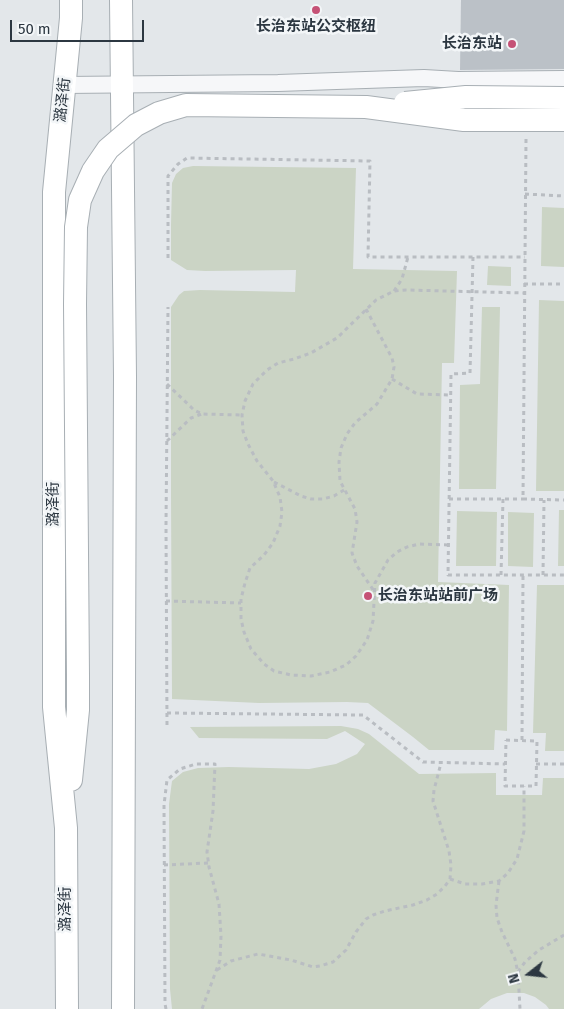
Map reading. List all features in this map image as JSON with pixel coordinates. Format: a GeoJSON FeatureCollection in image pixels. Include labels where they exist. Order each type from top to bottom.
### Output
{"type":"FeatureCollection","features":[{"type":"Feature","properties":{"kind":"main road","name":"潞泽街"},"geometry":{"type":"LineString","coordinates":[[67,1009],[66,828],[54,707],[54,192],[71,18],[71,0]]}},
{"type":"Feature","properties":{"kind":"main road"},"geometry":{"type":"LineString","coordinates":[[121,0],[126,376],[123,1009]]}},
{"type":"Feature","properties":{"kind":"main road"},"geometry":{"type":"LineString","coordinates":[[66,828],[78,710],[76,226],[80,200],[92,171],[108,149],[136,125],[159,113],[186,105],[366,107],[466,97],[564,98]]}},
{"type":"Feature","properties":{"kind":"main road"},"geometry":{"type":"LineString","coordinates":[[366,107],[464,120],[564,120]]}},
{"type":"Feature","properties":{"kind":"street"},"geometry":{"type":"LineString","coordinates":[[64,85],[278,83],[424,78],[458,80],[564,79]]}},
{"type":"Feature","properties":{"kind":"path"},"geometry":{"type":"LineString","coordinates":[[523,499],[526,133]]}},
{"type":"Feature","properties":{"kind":"path"},"geometry":{"type":"LineString","coordinates":[[168,258],[168,176],[178,164],[187,158],[370,161],[368,257],[525,256]]}},
{"type":"Feature","properties":{"kind":"path"},"geometry":{"type":"LineString","coordinates":[[525,194],[564,196]]}},
{"type":"Feature","properties":{"kind":"path"},"geometry":{"type":"LineString","coordinates":[[394,291],[402,279],[408,257]]}},
{"type":"Feature","properties":{"kind":"path"},"geometry":{"type":"LineString","coordinates":[[473,257],[470,373],[451,374],[448,575],[564,575]]}},
{"type":"Feature","properties":{"kind":"path"},"geometry":{"type":"LineString","coordinates":[[524,284],[564,284]]}},
{"type":"Feature","properties":{"kind":"path"},"geometry":{"type":"LineString","coordinates":[[448,545],[419,544],[407,547],[397,552],[388,560],[375,583],[373,621],[367,640],[356,656],[346,665],[330,672],[311,676],[292,675],[274,671],[264,664],[251,649],[244,632],[241,619],[241,603],[244,583],[250,568],[264,555],[273,543],[280,526],[282,512],[280,496],[273,481],[257,461],[248,444],[242,415],[245,401],[253,384],[266,370],[278,363],[311,353],[337,338],[376,300],[394,291],[524,293]]}},
{"type":"Feature","properties":{"kind":"path"},"geometry":{"type":"LineString","coordinates":[[168,308],[166,600],[168,725]]}},
{"type":"Feature","properties":{"kind":"path"},"geometry":{"type":"LineString","coordinates":[[366,309],[392,358],[394,367],[392,379],[377,404],[355,423],[347,434],[338,462],[340,481],[355,509],[357,522],[352,553],[357,566],[374,592]]}},
{"type":"Feature","properties":{"kind":"path"},"geometry":{"type":"LineString","coordinates":[[392,379],[417,394],[450,396]]}},
{"type":"Feature","properties":{"kind":"path"},"geometry":{"type":"LineString","coordinates":[[167,384],[194,410],[202,414]]}},
{"type":"Feature","properties":{"kind":"path"},"geometry":{"type":"LineString","coordinates":[[167,442],[191,418],[202,414],[242,415]]}},
{"type":"Feature","properties":{"kind":"path"},"geometry":{"type":"LineString","coordinates":[[273,481],[301,496],[312,499],[334,496],[344,490]]}},
{"type":"Feature","properties":{"kind":"path"},"geometry":{"type":"LineString","coordinates":[[449,499],[564,500]]}},
{"type":"Feature","properties":{"kind":"path"},"geometry":{"type":"LineString","coordinates":[[501,575],[502,499]]}},
{"type":"Feature","properties":{"kind":"path"},"geometry":{"type":"LineString","coordinates":[[543,575],[544,500]]}},
{"type":"Feature","properties":{"kind":"path"},"geometry":{"type":"LineString","coordinates":[[522,740],[523,575]]}},
{"type":"Feature","properties":{"kind":"path"},"geometry":{"type":"LineString","coordinates":[[166,600],[241,603]]}},
{"type":"Feature","properties":{"kind":"path"},"geometry":{"type":"LineString","coordinates":[[167,713],[363,715],[423,762],[505,764]]}},
{"type":"Feature","properties":{"kind":"path"},"geometry":{"type":"LineString","coordinates":[[506,740],[522,740],[537,740],[536,786],[505,786],[506,740]]}},
{"type":"Feature","properties":{"kind":"path"},"geometry":{"type":"LineString","coordinates":[[216,971],[231,961],[258,954],[292,960],[313,967],[333,962],[346,950],[356,932],[366,919],[373,914],[413,905],[437,894],[450,879],[451,865],[449,852],[433,801],[440,763]]}},
{"type":"Feature","properties":{"kind":"path"},"geometry":{"type":"LineString","coordinates":[[166,1009],[164,805],[167,780],[180,769],[196,764],[215,764],[213,811],[207,852],[219,904],[220,960],[202,1009]]}},
{"type":"Feature","properties":{"kind":"path"},"geometry":{"type":"LineString","coordinates":[[536,764],[564,764]]}},
{"type":"Feature","properties":{"kind":"path"},"geometry":{"type":"LineString","coordinates":[[450,879],[465,884],[482,884],[499,881],[508,873],[517,859],[524,831],[524,786]]}},
{"type":"Feature","properties":{"kind":"path"},"geometry":{"type":"LineString","coordinates":[[164,866],[208,863]]}},
{"type":"Feature","properties":{"kind":"path"},"geometry":{"type":"LineString","coordinates":[[499,881],[496,905],[497,918],[515,959],[518,973],[520,1009]]}},
{"type":"Feature","properties":{"kind":"path"},"geometry":{"type":"LineString","coordinates":[[518,973],[525,962],[539,950],[564,934]]}},
{"type":"Feature","properties":{"kind":"green space"},"geometry":{"type":"Polygon","coordinates":[[[193,166],[356,168],[353,269],[457,271],[454,363],[442,363],[438,582],[509,585],[507,731],[495,730],[494,750],[429,750],[368,703],[259,703],[172,699],[171,307],[184,291],[295,292],[296,270],[187,270],[171,260],[172,183],[176,174],[183,168],[193,166]]]}},
{"type":"Feature","properties":{"kind":"green space"},"geometry":{"type":"Polygon","coordinates":[[[542,207],[564,208],[564,267],[541,266],[542,207]]]}},
{"type":"Feature","properties":{"kind":"green space"},"geometry":{"type":"Polygon","coordinates":[[[488,266],[511,267],[511,286],[487,285],[488,266]]]}},
{"type":"Feature","properties":{"kind":"green space"},"geometry":{"type":"Polygon","coordinates":[[[539,300],[564,301],[564,491],[536,491],[539,300]]]}},
{"type":"Feature","properties":{"kind":"green space"},"geometry":{"type":"Polygon","coordinates":[[[482,307],[500,307],[496,489],[459,489],[460,385],[480,384],[482,307]]]}},
{"type":"Feature","properties":{"kind":"green space"},"geometry":{"type":"Polygon","coordinates":[[[559,510],[564,510],[564,566],[558,566],[559,510]]]}},
{"type":"Feature","properties":{"kind":"green space"},"geometry":{"type":"Polygon","coordinates":[[[457,511],[497,512],[496,566],[456,566],[457,511]]]}},
{"type":"Feature","properties":{"kind":"green space"},"geometry":{"type":"Polygon","coordinates":[[[508,512],[534,513],[533,567],[508,566],[508,512]]]}},
{"type":"Feature","properties":{"kind":"green space"},"geometry":{"type":"Polygon","coordinates":[[[537,585],[564,585],[564,751],[545,751],[546,733],[533,733],[537,585]]]}},
{"type":"Feature","properties":{"kind":"green space"},"geometry":{"type":"Polygon","coordinates":[[[341,726],[358,729],[369,734],[419,774],[496,773],[496,795],[542,795],[543,778],[564,778],[564,1009],[549,1009],[535,997],[524,993],[507,993],[491,999],[479,1009],[172,1009],[170,989],[169,804],[172,781],[183,772],[198,768],[309,769],[336,764],[357,754],[365,744],[345,731],[327,739],[199,738],[190,727],[341,726]]]}},
{"type":"Feature","properties":{"kind":"building","name":"长治东站"},"geometry":{"type":"Polygon","coordinates":[[[461,0],[564,0],[564,69],[460,70],[461,0]]]}},
{"type":"Feature","properties":{"kind":"place","name":"长治东站公交枢纽"},"geometry":{"type":"Point","coordinates":[316,10]}},
{"type":"Feature","properties":{"kind":"place","name":"长治东站"},"geometry":{"type":"Point","coordinates":[512,44]}},
{"type":"Feature","properties":{"kind":"place","name":"长治东站站前广场"},"geometry":{"type":"Point","coordinates":[368,596]}}]}
